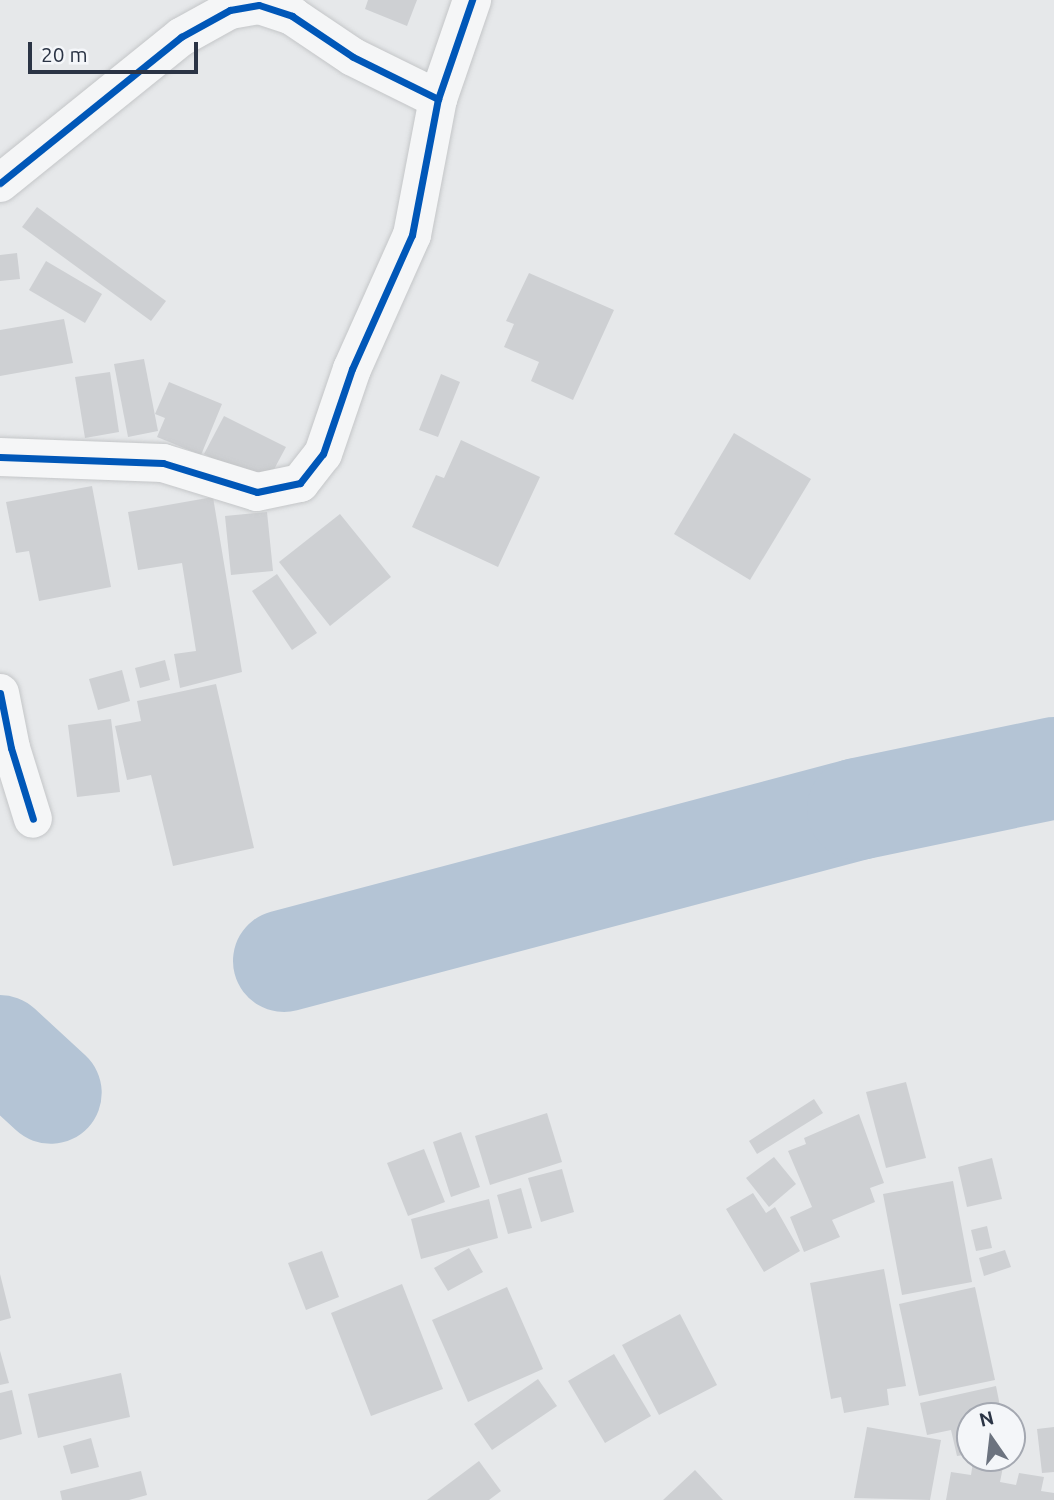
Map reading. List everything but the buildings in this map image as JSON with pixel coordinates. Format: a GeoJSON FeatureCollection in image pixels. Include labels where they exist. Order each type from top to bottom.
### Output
{"type":"FeatureCollection","features":[{"type":"Feature","properties":{"kind":"street"},"geometry":{"type":"LineString","coordinates":[[0,457],[163,463],[257,492],[300,483],[323,454],[352,369],[412,235],[438,99],[472,0]]}},
{"type":"Feature","properties":{"kind":"street"},"geometry":{"type":"LineString","coordinates":[[0,183],[181,37],[230,10],[259,5],[292,16],[353,57],[438,99]]}},
{"type":"Feature","properties":{"kind":"street"},"geometry":{"type":"LineString","coordinates":[[0,693],[11,748],[33,818]]}},
{"type":"Feature","properties":{"kind":"waterway"},"geometry":{"type":"LineString","coordinates":[[284,961],[858,809],[1054,768]]}},
{"type":"Feature","properties":{"kind":"waterway"},"geometry":{"type":"LineString","coordinates":[[0,1046],[51,1093]]}},
{"type":"Feature","properties":{"kind":"cycle path"},"geometry":{"type":"LineString","coordinates":[[0,457],[163,463],[257,492],[300,483],[323,454],[352,369],[412,235],[438,99],[472,0]]}},
{"type":"Feature","properties":{"kind":"cycle path"},"geometry":{"type":"LineString","coordinates":[[0,183],[181,37],[230,10],[259,5],[292,16],[353,57],[438,99]]}},
{"type":"Feature","properties":{"kind":"cycle path"},"geometry":{"type":"LineString","coordinates":[[0,693],[11,748],[33,819]]}}]}
